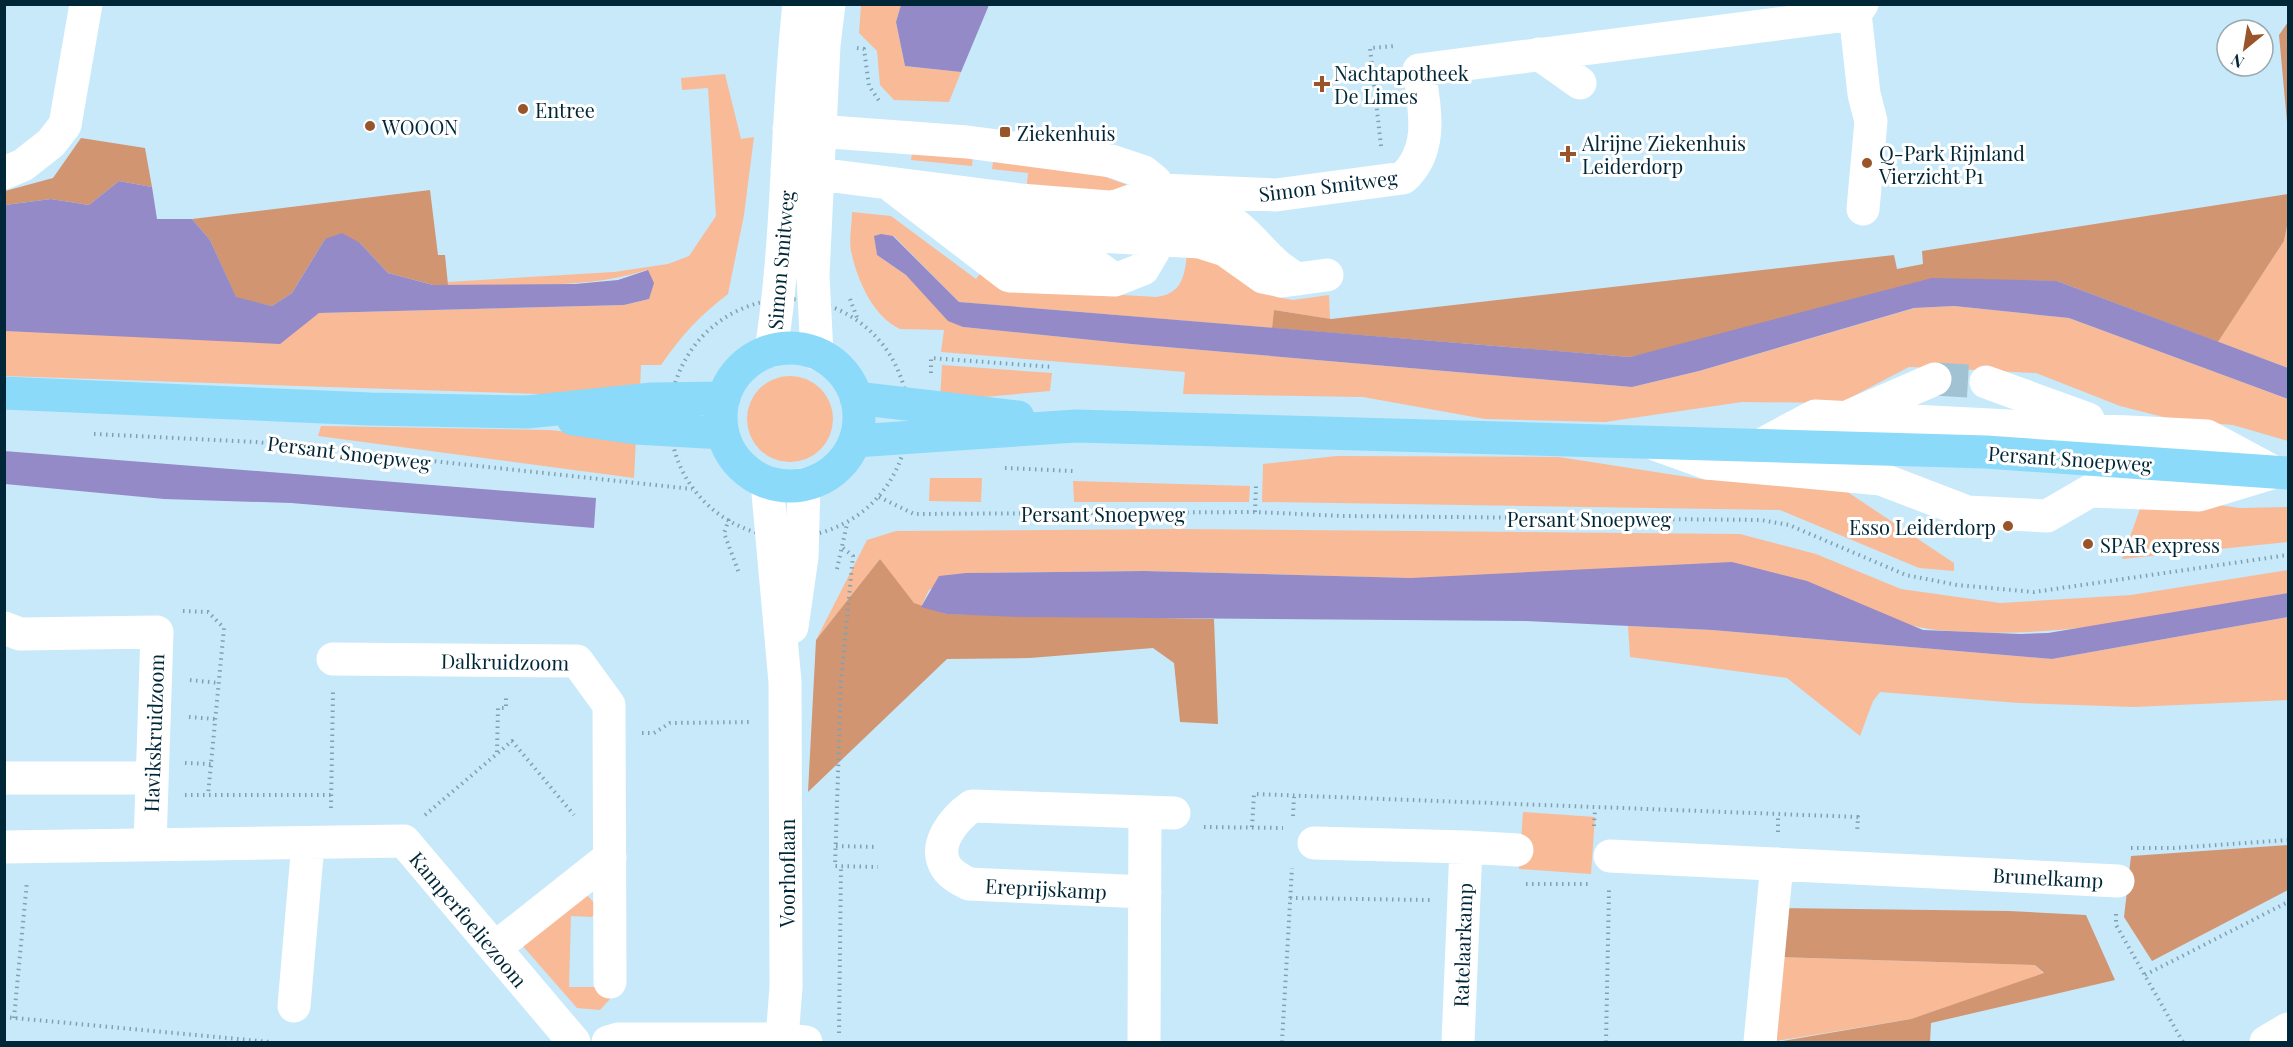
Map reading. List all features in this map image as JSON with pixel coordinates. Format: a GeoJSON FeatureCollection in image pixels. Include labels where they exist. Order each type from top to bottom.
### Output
{"type":"FeatureCollection","features":[{"type":"Feature","properties":{"kind":"main road"},"geometry":{"type":"LineString","coordinates":[[786,348],[817,354],[842,372],[856,398],[859,414],[855,441],[849,454],[829,474],[804,484],[779,485],[767,482],[739,463],[729,449],[723,433],[724,398],[729,385],[746,364],[771,351],[786,348]]}},
{"type":"Feature","properties":{"kind":"main road","name":"Persant Snoepweg"},"geometry":{"type":"LineString","coordinates":[[4,393],[370,409],[526,412],[652,399],[724,398]]}},
{"type":"Feature","properties":{"kind":"main road","name":"Persant Snoepweg"},"geometry":{"type":"LineString","coordinates":[[856,398],[1076,426],[1986,452],[2281,473]]}},
{"type":"Feature","properties":{"kind":"main road","name":"Persant Snoepweg"},"geometry":{"type":"LineString","coordinates":[[526,412],[636,428],[723,433]]}},
{"type":"Feature","properties":{"kind":"main road","name":"Persant Snoepweg"},"geometry":{"type":"LineString","coordinates":[[855,441],[1076,426]]}},
{"type":"Feature","properties":{"kind":"street"},"geometry":{"type":"LineString","coordinates":[[4,173],[23,165],[44,148],[65,125],[86,4]]}},
{"type":"Feature","properties":{"kind":"street","name":"Simon Smitweg"},"geometry":{"type":"LineString","coordinates":[[800,4],[803,172],[817,354]]}},
{"type":"Feature","properties":{"kind":"street","name":"Simon Smitweg"},"geometry":{"type":"LineString","coordinates":[[804,130],[824,45],[829,4]]}},
{"type":"Feature","properties":{"kind":"street"},"geometry":{"type":"LineString","coordinates":[[1862,7],[1859,50],[1871,121],[1863,209]]}},
{"type":"Feature","properties":{"kind":"street"},"geometry":{"type":"LineString","coordinates":[[1862,7],[1886,92],[1871,121]]}},
{"type":"Feature","properties":{"kind":"street","name":"Simon Smitweg"},"geometry":{"type":"LineString","coordinates":[[1059,204],[1099,236],[1160,213],[1403,178],[1420,157],[1425,137],[1419,70],[1862,7]]}},
{"type":"Feature","properties":{"kind":"street"},"geometry":{"type":"LineString","coordinates":[[1539,54],[1580,83]]}},
{"type":"Feature","properties":{"kind":"street"},"geometry":{"type":"LineString","coordinates":[[804,130],[967,142],[1111,161],[1144,172],[1155,181],[1160,213]]}},
{"type":"Feature","properties":{"kind":"street","name":"Simon Smitweg"},"geometry":{"type":"LineString","coordinates":[[803,172],[1059,204],[1222,216],[1232,222],[1272,263],[1302,278],[1263,277],[1225,250],[1200,242],[1160,213]]}},
{"type":"Feature","properties":{"kind":"street","name":"Simon Smitweg"},"geometry":{"type":"LineString","coordinates":[[771,351],[781,282],[803,172]]}},
{"type":"Feature","properties":{"kind":"street","name":"Simon Smitweg"},"geometry":{"type":"LineString","coordinates":[[889,184],[1009,276],[1115,280],[1143,269],[1160,213]]}},
{"type":"Feature","properties":{"kind":"street"},"geometry":{"type":"LineString","coordinates":[[941,189],[1060,277]]}},
{"type":"Feature","properties":{"kind":"street","name":"Simon Smitweg"},"geometry":{"type":"LineString","coordinates":[[1001,197],[1115,280]]}},
{"type":"Feature","properties":{"kind":"street","name":"Persant Snoepweg"},"geometry":{"type":"LineString","coordinates":[[1845,418],[1935,379]]}},
{"type":"Feature","properties":{"kind":"street","name":"Persant Snoepweg"},"geometry":{"type":"LineString","coordinates":[[1986,382],[2121,431]]}},
{"type":"Feature","properties":{"kind":"street","name":"Persant Snoepweg"},"geometry":{"type":"LineString","coordinates":[[1758,447],[1815,416],[2207,435],[2281,473]]}},
{"type":"Feature","properties":{"kind":"street","name":"Persant Snoepweg"},"geometry":{"type":"LineString","coordinates":[[1650,443],[1707,463],[1881,479],[1967,512],[2024,515],[2047,516],[2090,491],[2199,495],[2281,473]]}},
{"type":"Feature","properties":{"kind":"street","name":"Voorhoflaan"},"geometry":{"type":"LineString","coordinates":[[767,482],[785,682],[786,987],[794,1041]]}},
{"type":"Feature","properties":{"kind":"street","name":"Voorhoflaan"},"geometry":{"type":"LineString","coordinates":[[785,682],[801,557],[804,484]]}},
{"type":"Feature","properties":{"kind":"street","name":"Havikskruidzoom"},"geometry":{"type":"LineString","coordinates":[[4,628],[20,634],[157,632],[150,845]]}},
{"type":"Feature","properties":{"kind":"street","name":"Dalkruidzoom"},"geometry":{"type":"LineString","coordinates":[[333,658],[577,661],[609,705],[610,982]]}},
{"type":"Feature","properties":{"kind":"street"},"geometry":{"type":"LineString","coordinates":[[4,778],[152,786]]}},
{"type":"Feature","properties":{"kind":"street","name":"Ereprijskamp"},"geometry":{"type":"LineString","coordinates":[[1145,892],[969,884],[946,867],[943,856],[948,830],[958,817],[972,806],[1159,813]]}},
{"type":"Feature","properties":{"kind":"street"},"geometry":{"type":"LineString","coordinates":[[1144,1042],[1145,892],[1159,813]]}},
{"type":"Feature","properties":{"kind":"street"},"geometry":{"type":"LineString","coordinates":[[1300,838],[1517,850]]}},
{"type":"Feature","properties":{"kind":"street","name":"Kamperfoeliezoom"},"geometry":{"type":"LineString","coordinates":[[17,846],[404,841],[573,1042]]}},
{"type":"Feature","properties":{"kind":"street"},"geometry":{"type":"LineString","coordinates":[[294,1006],[319,842]]}},
{"type":"Feature","properties":{"kind":"street","name":"Ratelaarkamp"},"geometry":{"type":"LineString","coordinates":[[1458,1042],[1466,847]]}},
{"type":"Feature","properties":{"kind":"street"},"geometry":{"type":"LineString","coordinates":[[495,948],[610,857]]}},
{"type":"Feature","properties":{"kind":"street"},"geometry":{"type":"LineString","coordinates":[[1760,1042],[1777,864]]}},
{"type":"Feature","properties":{"kind":"street","name":"Brunelkamp"},"geometry":{"type":"LineString","coordinates":[[1607,875],[1777,864],[2118,881]]}},
{"type":"Feature","properties":{"kind":"street"},"geometry":{"type":"LineString","coordinates":[[2266,1042],[2289,1029]]}},
{"type":"Feature","properties":{"kind":"street"},"geometry":{"type":"LineString","coordinates":[[622,1041],[794,1041]]}},
{"type":"Feature","properties":{"kind":"path"},"geometry":{"type":"LineString","coordinates":[[824,45],[864,49],[869,86],[882,104]]}},
{"type":"Feature","properties":{"kind":"path","name":"Persant Snoepweg"},"geometry":{"type":"LineString","coordinates":[[85,434],[256,442],[693,489]]}},
{"type":"Feature","properties":{"kind":"path"},"geometry":{"type":"LineString","coordinates":[[1255,512],[1256,486]]}},
{"type":"Feature","properties":{"kind":"path","name":"Persant Snoepweg"},"geometry":{"type":"LineString","coordinates":[[847,523],[879,497],[914,514],[1255,512],[1343,516],[1761,520],[1789,525],[1906,575],[1958,585],[2034,592],[2289,555]]}},
{"type":"Feature","properties":{"kind":"path"},"geometry":{"type":"LineString","coordinates":[[843,548],[853,556],[841,681],[835,866],[878,867]]}},
{"type":"Feature","properties":{"kind":"path"},"geometry":{"type":"LineString","coordinates":[[319,842],[331,795],[333,658]]}},
{"type":"Feature","properties":{"kind":"path"},"geometry":{"type":"LineString","coordinates":[[497,753],[498,708],[506,708],[507,660]]}},
{"type":"Feature","properties":{"kind":"path"},"geometry":{"type":"LineString","coordinates":[[609,733],[654,733],[670,723],[785,722]]}},
{"type":"Feature","properties":{"kind":"path"},"geometry":{"type":"LineString","coordinates":[[394,841],[512,741],[610,857]]}},
{"type":"Feature","properties":{"kind":"path"},"geometry":{"type":"LineString","coordinates":[[152,786],[331,795]]}},
{"type":"Feature","properties":{"kind":"path"},"geometry":{"type":"LineString","coordinates":[[1252,827],[1254,794],[1858,817],[1856,867]]}},
{"type":"Feature","properties":{"kind":"path"},"geometry":{"type":"LineString","coordinates":[[1282,1042],[1290,898],[1300,838],[1294,796]]}},
{"type":"Feature","properties":{"kind":"path"},"geometry":{"type":"LineString","coordinates":[[1159,813],[1184,827],[1252,827],[1300,838]]}},
{"type":"Feature","properties":{"kind":"path","name":"Brunelkamp"},"geometry":{"type":"LineString","coordinates":[[2118,881],[2120,848],[2174,848],[2289,840]]}},
{"type":"Feature","properties":{"kind":"path"},"geometry":{"type":"LineString","coordinates":[[14,1018],[17,846]]}},
{"type":"Feature","properties":{"kind":"path"},"geometry":{"type":"LineString","coordinates":[[836,846],[878,848]]}},
{"type":"Feature","properties":{"kind":"path"},"geometry":{"type":"LineString","coordinates":[[839,1042],[842,866]]}},
{"type":"Feature","properties":{"kind":"path"},"geometry":{"type":"LineString","coordinates":[[1522,884],[1607,875],[1606,1042]]}},
{"type":"Feature","properties":{"kind":"path"},"geometry":{"type":"LineString","coordinates":[[2118,881],[2116,926],[2183,1042]]}},
{"type":"Feature","properties":{"kind":"path"},"geometry":{"type":"LineString","coordinates":[[1290,898],[1464,900]]}},
{"type":"Feature","properties":{"kind":"path"},"geometry":{"type":"LineString","coordinates":[[2145,975],[2289,902]]}},
{"type":"Feature","properties":{"kind":"path"},"geometry":{"type":"LineString","coordinates":[[4,1017],[270,1042]]}},
{"type":"Feature","properties":{"kind":"shaded area"},"geometry":{"type":"Polygon","coordinates":[[[861,5],[901,5],[896,22],[905,66],[961,72],[949,102],[894,100],[880,85],[877,51],[859,33],[861,5]]]}},
{"type":"Feature","properties":{"kind":"shaded area"},"geometry":{"type":"Polygon","coordinates":[[[901,5],[989,5],[961,72],[905,66],[896,22],[901,5]]]}},
{"type":"Feature","properties":{"kind":"shaded area"},"geometry":{"type":"Polygon","coordinates":[[[2288,22],[2288,133],[2279,35],[2288,22]]]}},
{"type":"Feature","properties":{"kind":"shaded area"},"geometry":{"type":"Polygon","coordinates":[[[725,74],[741,139],[754,137],[744,215],[728,294],[691,326],[661,365],[641,365],[640,390],[569,395],[5,376],[5,331],[82,333],[304,323],[319,313],[624,305],[649,299],[647,270],[599,281],[574,283],[448,285],[447,282],[614,272],[668,264],[689,256],[716,216],[708,88],[682,90],[681,78],[725,74]]]}},
{"type":"Feature","properties":{"kind":"shaded area"},"geometry":{"type":"Polygon","coordinates":[[[81,138],[145,148],[152,187],[119,181],[89,205],[51,199],[5,205],[5,191],[53,178],[81,138]]]}},
{"type":"Feature","properties":{"kind":"shaded area"},"geometry":{"type":"Polygon","coordinates":[[[913,146],[973,152],[972,166],[911,160],[913,146]]]}},
{"type":"Feature","properties":{"kind":"shaded area"},"geometry":{"type":"Polygon","coordinates":[[[994,155],[1073,165],[1133,187],[1133,191],[1026,194],[1028,173],[992,169],[994,155]]]}},
{"type":"Feature","properties":{"kind":"shaded area"},"geometry":{"type":"Polygon","coordinates":[[[119,181],[152,187],[157,219],[192,219],[210,240],[236,297],[272,306],[292,293],[325,239],[342,233],[360,243],[388,273],[433,285],[575,284],[618,280],[648,270],[654,283],[649,299],[624,305],[319,313],[280,344],[5,331],[5,205],[51,199],[89,205],[119,181]]]}},
{"type":"Feature","properties":{"kind":"shaded area"},"geometry":{"type":"Polygon","coordinates":[[[430,190],[438,255],[445,255],[448,285],[433,285],[388,273],[360,243],[325,239],[292,293],[272,306],[236,298],[210,240],[192,219],[430,190]]]}},
{"type":"Feature","properties":{"kind":"shaded area"},"geometry":{"type":"Polygon","coordinates":[[[2288,194],[2288,221],[2284,241],[2218,342],[2057,281],[1971,280],[1630,357],[1272,328],[1274,310],[1331,319],[1894,255],[1897,269],[1923,264],[1922,251],[2288,194]]]}},
{"type":"Feature","properties":{"kind":"shaded area"},"geometry":{"type":"Polygon","coordinates":[[[852,212],[891,216],[976,279],[984,268],[1025,289],[1156,297],[1165,295],[1177,288],[1185,269],[1187,252],[1205,253],[1276,297],[1293,300],[1329,295],[1330,319],[1274,310],[1272,328],[959,302],[894,236],[875,236],[877,255],[906,275],[963,327],[1131,344],[1632,387],[1699,371],[1915,308],[1954,306],[2069,318],[2288,399],[2288,441],[2233,425],[2179,421],[2120,406],[2036,373],[1935,368],[1909,367],[1840,403],[1742,402],[1605,422],[1485,419],[1363,397],[1183,394],[1185,372],[941,352],[944,330],[900,329],[882,316],[868,298],[858,276],[851,250],[852,212]]]}},
{"type":"Feature","properties":{"kind":"shaded area"},"geometry":{"type":"Polygon","coordinates":[[[2288,221],[2288,368],[2218,342],[2284,241],[2288,221]]]}},
{"type":"Feature","properties":{"kind":"shaded area"},"geometry":{"type":"Polygon","coordinates":[[[881,234],[893,236],[959,302],[1630,357],[1932,278],[2057,281],[2288,368],[2288,399],[2069,318],[1954,306],[1914,308],[1699,371],[1632,387],[1131,344],[963,327],[948,321],[906,275],[877,255],[874,236],[881,234]]]}},
{"type":"Feature","properties":{"kind":"shaded area"},"geometry":{"type":"Polygon","coordinates":[[[942,365],[1052,373],[1050,391],[940,401],[942,365]]]}},
{"type":"Feature","properties":{"kind":"shaded area"},"geometry":{"type":"Polygon","coordinates":[[[790,376],[814,383],[826,395],[833,419],[826,443],[814,455],[790,462],[766,455],[754,443],[747,419],[754,395],[766,383],[790,376]]]}},
{"type":"Feature","properties":{"kind":"shaded area"},"geometry":{"type":"Polygon","coordinates":[[[321,426],[549,430],[636,438],[634,478],[318,436],[321,426]]]}},
{"type":"Feature","properties":{"kind":"shaded area"},"geometry":{"type":"Polygon","coordinates":[[[4,451],[596,498],[594,528],[291,503],[164,499],[5,484],[4,451]]]}},
{"type":"Feature","properties":{"kind":"shaded area"},"geometry":{"type":"Polygon","coordinates":[[[1337,456],[1559,457],[1707,480],[1834,483],[1954,563],[1954,571],[1919,568],[1780,510],[1262,502],[1263,464],[1337,456]]]}},
{"type":"Feature","properties":{"kind":"shaded area"},"geometry":{"type":"Polygon","coordinates":[[[930,478],[982,478],[981,502],[929,501],[930,478]]]}},
{"type":"Feature","properties":{"kind":"shaded area"},"geometry":{"type":"Polygon","coordinates":[[[1073,481],[1250,486],[1249,502],[1074,502],[1073,481]]]}},
{"type":"Feature","properties":{"kind":"shaded area"},"geometry":{"type":"Polygon","coordinates":[[[2145,495],[2240,508],[2288,507],[2288,542],[2122,559],[2145,495]]]}},
{"type":"Feature","properties":{"kind":"shaded area"},"geometry":{"type":"Polygon","coordinates":[[[1176,529],[1740,534],[1816,554],[1901,589],[2000,603],[2131,595],[2288,570],[2288,593],[2091,627],[2011,632],[1944,631],[1899,622],[1411,578],[1144,571],[966,573],[929,590],[921,607],[908,598],[880,559],[816,640],[867,540],[896,531],[1176,529]]]}},
{"type":"Feature","properties":{"kind":"shaded area"},"geometry":{"type":"Polygon","coordinates":[[[880,559],[914,603],[946,614],[1214,619],[1218,724],[1180,722],[1174,663],[1153,648],[1030,658],[947,659],[808,792],[816,640],[880,559]]]}},
{"type":"Feature","properties":{"kind":"shaded area"},"geometry":{"type":"Polygon","coordinates":[[[1732,562],[1807,581],[1923,630],[2048,633],[2288,593],[2288,617],[2052,659],[1712,630],[1526,621],[1021,617],[946,614],[921,607],[939,576],[966,573],[1144,571],[1411,578],[1732,562]]]}},
{"type":"Feature","properties":{"kind":"shaded area"},"geometry":{"type":"Polygon","coordinates":[[[2288,617],[2288,700],[2134,707],[2019,703],[1880,692],[1873,701],[1860,736],[1787,678],[1630,657],[1628,626],[1712,630],[2052,659],[2288,617]]]}},
{"type":"Feature","properties":{"kind":"shaded area"},"geometry":{"type":"Polygon","coordinates":[[[1523,812],[1595,817],[1591,874],[1519,869],[1523,812]]]}},
{"type":"Feature","properties":{"kind":"shaded area"},"geometry":{"type":"Polygon","coordinates":[[[2288,845],[2288,890],[2152,961],[2124,917],[2131,856],[2288,845]]]}},
{"type":"Feature","properties":{"kind":"shaded area"},"geometry":{"type":"Polygon","coordinates":[[[584,892],[599,908],[592,917],[571,916],[569,987],[610,987],[610,999],[600,1010],[577,1008],[521,944],[584,892]]]}},
{"type":"Feature","properties":{"kind":"shaded area"},"geometry":{"type":"Polygon","coordinates":[[[1776,908],[2009,911],[2086,915],[2115,980],[1931,1023],[1930,1042],[1777,1042],[1911,1019],[2044,973],[2035,965],[1776,957],[1776,908]]]}},
{"type":"Feature","properties":{"kind":"shaded area"},"geometry":{"type":"Polygon","coordinates":[[[1776,957],[2035,965],[2044,974],[1911,1019],[1777,1041],[1776,957]]]}},
{"type":"Feature","properties":{"kind":"tunnel"},"geometry":{"type":"LineString","coordinates":[[1935,379],[1986,382]]}},
{"type":"Feature","properties":{"kind":"place","name":"Nachtapotheek De Limes"},"geometry":{"type":"Point","coordinates":[1322,84]}},
{"type":"Feature","properties":{"kind":"place","name":"Entree"},"geometry":{"type":"Point","coordinates":[523,109]}},
{"type":"Feature","properties":{"kind":"place","name":"WOOON"},"geometry":{"type":"Point","coordinates":[370,126]}},
{"type":"Feature","properties":{"kind":"place","name":"Ziekenhuis"},"geometry":{"type":"Point","coordinates":[1005,132]}},
{"type":"Feature","properties":{"kind":"place","name":"Alrijne Ziekenhuis Leiderdorp"},"geometry":{"type":"Point","coordinates":[1568,154]}},
{"type":"Feature","properties":{"kind":"place","name":"Q-Park Rijnland Vierzicht P1"},"geometry":{"type":"Point","coordinates":[1867,163]}},
{"type":"Feature","properties":{"kind":"place","name":"Esso Leiderdorp"},"geometry":{"type":"Point","coordinates":[2008,526]}},
{"type":"Feature","properties":{"kind":"place","name":"SPAR express"},"geometry":{"type":"Point","coordinates":[2088,544]}}]}
